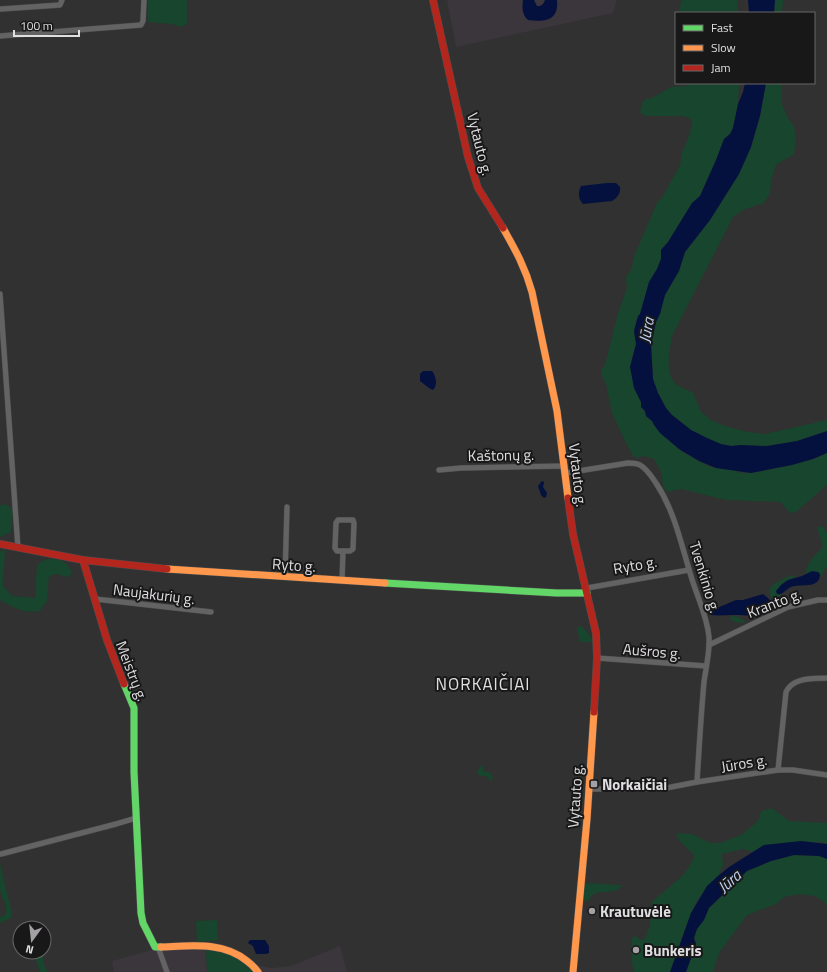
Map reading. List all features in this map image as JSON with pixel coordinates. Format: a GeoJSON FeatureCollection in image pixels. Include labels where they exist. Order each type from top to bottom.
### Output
{"type":"FeatureCollection","features":[{"type":"Feature","properties":{"kind":"street"},"geometry":{"type":"LineString","coordinates":[[0,36],[141,25],[144,21],[144,0]]}},
{"type":"Feature","properties":{"kind":"street","name":"Vytauto g."},"geometry":{"type":"LineString","coordinates":[[433,0],[464,142],[474,178],[484,198],[519,255],[531,287],[554,398],[572,527],[596,633],[597,658],[589,789],[573,972]]}},
{"type":"Feature","properties":{"kind":"street"},"geometry":{"type":"LineString","coordinates":[[0,9],[61,3]]}},
{"type":"Feature","properties":{"kind":"street"},"geometry":{"type":"LineString","coordinates":[[0,294],[18,548]]}},
{"type":"Feature","properties":{"kind":"street","name":"Tvenkinio g."},"geometry":{"type":"LineString","coordinates":[[565,469],[628,463],[637,464],[642,467],[652,478],[670,508],[678,530],[689,570],[706,618],[709,645],[697,782]]}},
{"type":"Feature","properties":{"kind":"street","name":"Kaštonų g."},"geometry":{"type":"LineString","coordinates":[[438,470],[513,466],[565,469]]}},
{"type":"Feature","properties":{"kind":"street"},"geometry":{"type":"LineString","coordinates":[[285,577],[287,507]]}},
{"type":"Feature","properties":{"kind":"street"},"geometry":{"type":"LineString","coordinates":[[338,520],[353,520],[353,549],[350,551],[344,551],[337,551],[335,548],[336,523],[338,520]]}},
{"type":"Feature","properties":{"kind":"street","name":"Ryto g."},"geometry":{"type":"LineString","coordinates":[[0,544],[83,560],[189,571],[557,593],[587,590],[689,570]]}},
{"type":"Feature","properties":{"kind":"street"},"geometry":{"type":"LineString","coordinates":[[342,581],[344,551]]}},
{"type":"Feature","properties":{"kind":"street","name":"Meistrų g."},"geometry":{"type":"LineString","coordinates":[[83,560],[107,640],[134,708],[134,772],[141,913],[143,923],[154,947],[158,947]]}},
{"type":"Feature","properties":{"kind":"street","name":"Naujakurių g."},"geometry":{"type":"LineString","coordinates":[[95,599],[210,612]]}},
{"type":"Feature","properties":{"kind":"street","name":"Kranto g."},"geometry":{"type":"LineString","coordinates":[[709,645],[788,607],[818,600],[827,600]]}},
{"type":"Feature","properties":{"kind":"street","name":"Aušros g."},"geometry":{"type":"LineString","coordinates":[[597,658],[706,666]]}},
{"type":"Feature","properties":{"kind":"street","name":"Jūros g."},"geometry":{"type":"LineString","coordinates":[[589,789],[655,789],[778,770],[786,692],[789,686],[793,682],[827,678]]}},
{"type":"Feature","properties":{"kind":"street"},"geometry":{"type":"LineString","coordinates":[[778,770],[793,770],[827,775]]}},
{"type":"Feature","properties":{"kind":"street"},"geometry":{"type":"LineString","coordinates":[[1,854],[136,818]]}},
{"type":"Feature","properties":{"kind":"street"},"geometry":{"type":"LineString","coordinates":[[168,972],[158,947],[220,947],[235,952],[243,957],[252,964],[258,972]]}},
{"type":"Feature","properties":{"kind":"shaded area"},"geometry":{"type":"Polygon","coordinates":[[[447,0],[617,0],[613,13],[456,47],[447,0]]]}},
{"type":"Feature","properties":{"kind":"shaded area"},"geometry":{"type":"Polygon","coordinates":[[[205,946],[207,972],[114,972],[112,961],[155,949],[205,946]]]}},
{"type":"Feature","properties":{"kind":"shaded area"},"geometry":{"type":"Polygon","coordinates":[[[340,946],[347,972],[258,972],[252,964],[272,968],[291,966],[340,946]]]}},
{"type":"Feature","properties":{"kind":"green space"},"geometry":{"type":"Polygon","coordinates":[[[148,0],[187,0],[187,24],[181,27],[172,24],[148,22],[148,0]]]}},
{"type":"Feature","properties":{"kind":"green space"},"geometry":{"type":"Polygon","coordinates":[[[682,0],[737,0],[738,12],[678,12],[682,0]]]}},
{"type":"Feature","properties":{"kind":"green space"},"geometry":{"type":"Polygon","coordinates":[[[775,0],[783,0],[782,12],[774,12],[775,0]]]}},
{"type":"Feature","properties":{"kind":"green space"},"geometry":{"type":"Polygon","coordinates":[[[689,84],[739,84],[738,104],[733,128],[730,134],[724,139],[700,196],[692,203],[668,242],[661,250],[661,259],[649,282],[640,314],[636,320],[634,331],[636,344],[631,361],[634,388],[641,402],[641,407],[654,425],[679,449],[708,466],[733,470],[740,473],[751,473],[813,459],[827,453],[827,485],[796,512],[791,513],[781,502],[726,500],[681,489],[667,492],[663,487],[661,472],[654,459],[644,456],[637,458],[633,456],[612,413],[606,384],[601,374],[605,365],[618,313],[627,288],[626,277],[631,270],[635,254],[657,203],[663,196],[680,165],[682,153],[690,133],[692,122],[690,118],[681,116],[645,116],[640,112],[642,103],[646,99],[652,98],[671,87],[686,86],[689,84]]]}},
{"type":"Feature","properties":{"kind":"green space"},"geometry":{"type":"Polygon","coordinates":[[[766,84],[781,84],[782,105],[788,118],[794,126],[796,139],[794,154],[776,165],[771,181],[770,193],[764,203],[743,210],[733,217],[672,336],[669,356],[669,370],[674,382],[693,393],[701,412],[711,420],[725,426],[748,432],[765,434],[827,420],[827,431],[797,441],[767,446],[731,446],[721,444],[691,430],[672,415],[666,408],[653,379],[651,344],[656,322],[660,314],[665,295],[679,271],[685,252],[710,220],[739,174],[751,147],[760,116],[766,84]]]}},
{"type":"Feature","properties":{"kind":"green space"},"geometry":{"type":"Polygon","coordinates":[[[2,504],[9,506],[13,510],[11,532],[0,537],[0,506],[2,504]]]}},
{"type":"Feature","properties":{"kind":"green space"},"geometry":{"type":"Polygon","coordinates":[[[817,526],[823,527],[827,533],[827,567],[820,577],[820,574],[808,573],[806,575],[809,563],[823,547],[817,526]]]}},
{"type":"Feature","properties":{"kind":"green space"},"geometry":{"type":"Polygon","coordinates":[[[5,550],[3,586],[12,596],[35,598],[37,565],[42,561],[57,559],[69,566],[72,573],[68,577],[56,574],[49,576],[47,601],[40,611],[29,612],[19,610],[0,600],[0,551],[5,550]]]}},
{"type":"Feature","properties":{"kind":"green space"},"geometry":{"type":"Polygon","coordinates":[[[794,575],[795,577],[783,583],[776,591],[781,596],[779,600],[783,607],[773,611],[781,606],[770,595],[770,588],[787,577],[794,575]]]}},
{"type":"Feature","properties":{"kind":"green space"},"geometry":{"type":"Polygon","coordinates":[[[733,616],[746,622],[741,623],[732,621],[730,617],[733,616]]]}},
{"type":"Feature","properties":{"kind":"green space"},"geometry":{"type":"Polygon","coordinates":[[[579,626],[583,627],[595,642],[580,642],[577,628],[579,626]]]}},
{"type":"Feature","properties":{"kind":"green space"},"geometry":{"type":"Polygon","coordinates":[[[483,765],[483,771],[491,773],[492,780],[490,781],[486,776],[479,776],[477,772],[483,765]]]}},
{"type":"Feature","properties":{"kind":"green space"},"geometry":{"type":"Polygon","coordinates":[[[773,809],[789,821],[827,823],[827,844],[822,842],[764,845],[752,852],[743,849],[722,854],[723,866],[718,876],[696,902],[670,972],[634,972],[632,963],[632,938],[635,936],[641,940],[645,939],[650,925],[652,902],[683,875],[692,862],[694,855],[679,840],[676,833],[692,834],[710,843],[720,843],[741,835],[758,821],[761,811],[773,809]]]}},
{"type":"Feature","properties":{"kind":"green space"},"geometry":{"type":"Polygon","coordinates":[[[794,855],[819,856],[827,859],[827,905],[822,900],[814,896],[800,894],[784,897],[776,904],[747,915],[719,953],[713,972],[686,972],[696,944],[694,938],[697,929],[709,908],[747,871],[771,861],[794,855]]]}},
{"type":"Feature","properties":{"kind":"green space"},"geometry":{"type":"Polygon","coordinates":[[[0,864],[12,913],[11,918],[0,923],[0,917],[5,915],[6,909],[0,890],[0,864]]]}},
{"type":"Feature","properties":{"kind":"green space"},"geometry":{"type":"Polygon","coordinates":[[[583,883],[622,885],[619,889],[614,891],[599,892],[591,896],[589,901],[581,900],[583,883]]]}},
{"type":"Feature","properties":{"kind":"green space"},"geometry":{"type":"Polygon","coordinates":[[[217,920],[218,940],[197,942],[196,921],[217,920]]]}},
{"type":"Feature","properties":{"kind":"green space"},"geometry":{"type":"Polygon","coordinates":[[[206,949],[221,950],[241,958],[254,972],[207,972],[206,949]]]}},
{"type":"Feature","properties":{"kind":"green space"},"geometry":{"type":"Polygon","coordinates":[[[36,960],[43,960],[44,965],[48,972],[40,972],[36,960]]]}},
{"type":"Feature","properties":{"kind":"water"},"geometry":{"type":"Polygon","coordinates":[[[523,0],[534,0],[537,6],[540,6],[545,0],[557,0],[556,12],[550,19],[540,21],[528,20],[523,11],[523,0]]]}},
{"type":"Feature","properties":{"kind":"water"},"geometry":{"type":"Polygon","coordinates":[[[748,0],[775,0],[774,12],[749,12],[748,0]]]}},
{"type":"Feature","properties":{"kind":"water","name":"Jūra"},"geometry":{"type":"Polygon","coordinates":[[[745,84],[766,84],[760,116],[751,147],[739,174],[710,220],[685,252],[679,271],[665,295],[660,314],[656,322],[651,344],[653,379],[666,408],[672,415],[691,430],[707,438],[721,444],[731,446],[767,446],[797,441],[827,431],[827,453],[792,465],[751,473],[716,468],[699,461],[679,449],[660,433],[652,421],[646,416],[645,411],[641,407],[641,402],[634,388],[630,367],[636,344],[634,331],[649,282],[661,259],[661,250],[668,242],[692,203],[700,196],[724,139],[730,134],[733,128],[738,104],[745,84]]]}},
{"type":"Feature","properties":{"kind":"water"},"geometry":{"type":"Polygon","coordinates":[[[616,183],[620,187],[619,193],[614,200],[583,204],[581,202],[579,191],[581,186],[616,183]]]}},
{"type":"Feature","properties":{"kind":"water"},"geometry":{"type":"Polygon","coordinates":[[[423,371],[432,371],[436,383],[433,390],[420,381],[420,374],[423,371]]]}},
{"type":"Feature","properties":{"kind":"water"},"geometry":{"type":"Polygon","coordinates":[[[542,481],[544,482],[543,487],[547,493],[546,497],[544,498],[541,495],[538,486],[542,481]]]}},
{"type":"Feature","properties":{"kind":"water"},"geometry":{"type":"Polygon","coordinates":[[[812,571],[820,574],[817,582],[809,585],[791,587],[782,593],[777,594],[776,591],[788,580],[812,571]]]}},
{"type":"Feature","properties":{"kind":"water"},"geometry":{"type":"Polygon","coordinates":[[[763,594],[773,605],[766,612],[751,616],[711,615],[712,610],[736,600],[743,600],[763,594]]]}},
{"type":"Feature","properties":{"kind":"water","name":"Jūra"},"geometry":{"type":"Polygon","coordinates":[[[801,841],[827,844],[827,859],[819,856],[794,855],[771,861],[747,871],[709,908],[704,920],[697,929],[694,938],[696,944],[686,972],[670,972],[691,913],[707,886],[729,867],[764,845],[801,841]]]}},
{"type":"Feature","properties":{"kind":"water"},"geometry":{"type":"Polygon","coordinates":[[[250,940],[265,940],[269,946],[269,953],[256,954],[253,946],[248,943],[250,940]]]}},
{"type":"Feature","properties":{"kind":"traffic: fast"},"geometry":{"type":"LineString","coordinates":[[385,583],[557,593],[587,593]]}},
{"type":"Feature","properties":{"kind":"traffic: fast"},"geometry":{"type":"LineString","coordinates":[[124,684],[134,708],[134,772],[141,913],[143,923],[155,947],[161,947]]}},
{"type":"Feature","properties":{"kind":"traffic: slow"},"geometry":{"type":"LineString","coordinates":[[503,228],[520,259],[532,292],[557,411],[568,498]]}},
{"type":"Feature","properties":{"kind":"traffic: slow"},"geometry":{"type":"LineString","coordinates":[[167,569],[385,583]]}},
{"type":"Feature","properties":{"kind":"traffic: slow"},"geometry":{"type":"LineString","coordinates":[[573,972],[587,819],[594,712]]}},
{"type":"Feature","properties":{"kind":"traffic: slow"},"geometry":{"type":"LineString","coordinates":[[161,947],[206,946],[228,950],[247,961],[258,972]]}},
{"type":"Feature","properties":{"kind":"traffic: jam"},"geometry":{"type":"LineString","coordinates":[[433,0],[468,157],[478,188],[503,228]]}},
{"type":"Feature","properties":{"kind":"traffic: jam"},"geometry":{"type":"LineString","coordinates":[[568,498],[573,534],[596,633],[597,658],[594,712]]}},
{"type":"Feature","properties":{"kind":"traffic: jam"},"geometry":{"type":"LineString","coordinates":[[0,544],[83,560],[167,569]]}},
{"type":"Feature","properties":{"kind":"traffic: jam"},"geometry":{"type":"LineString","coordinates":[[83,560],[107,640],[124,684]]}},
{"type":"Feature","properties":{"kind":"place","name":"Norkaičiai"},"geometry":{"type":"Point","coordinates":[594,784]}},
{"type":"Feature","properties":{"kind":"place","name":"Krautuvėlė"},"geometry":{"type":"Point","coordinates":[592,911]}},
{"type":"Feature","properties":{"kind":"place","name":"Bunkeris"},"geometry":{"type":"Point","coordinates":[636,950]}},
{"type":"Feature","properties":{"kind":"district","name":"NORKAIČIAI"},"geometry":{"type":"Point","coordinates":[483,684]}}]}
